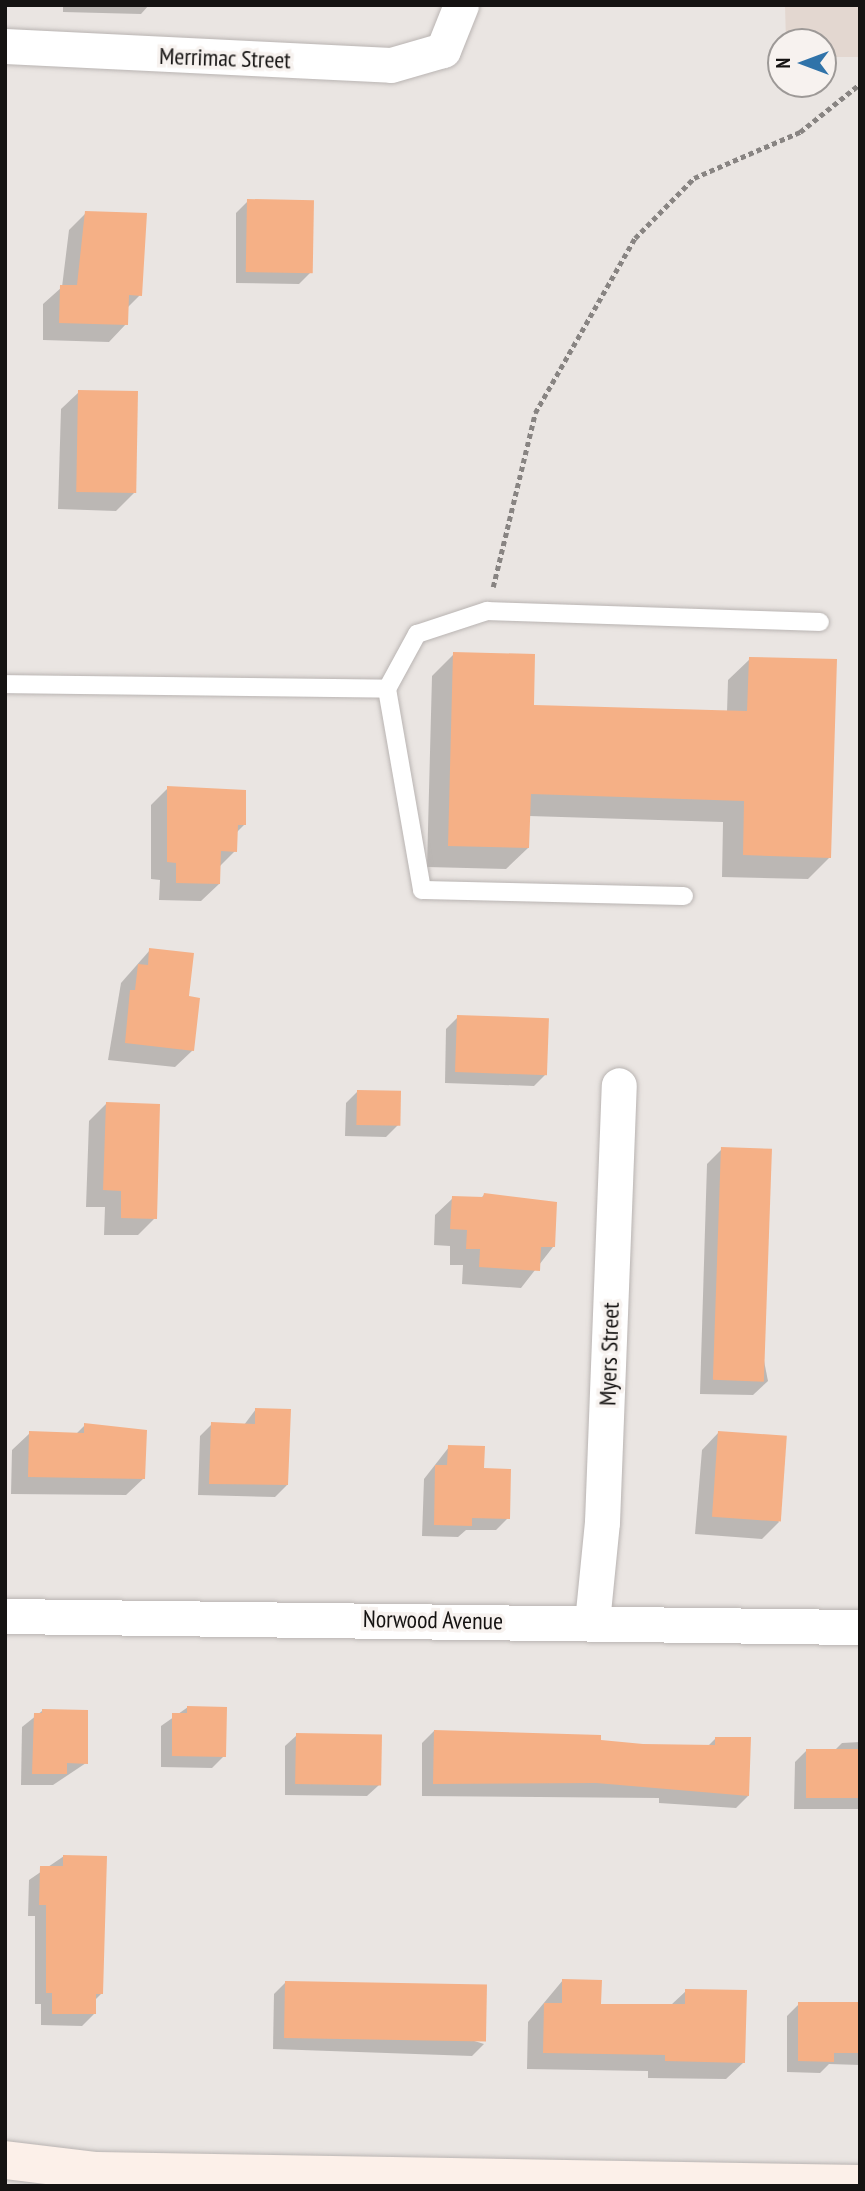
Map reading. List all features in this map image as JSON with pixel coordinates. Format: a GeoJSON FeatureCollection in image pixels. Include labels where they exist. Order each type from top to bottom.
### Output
{"type":"FeatureCollection","features":[{"type":"Feature","properties":{"kind":"street","name":"Merrimac Street"},"geometry":{"type":"LineString","coordinates":[[5,46],[391,65],[443,50],[461,5]]}},
{"type":"Feature","properties":{"kind":"street","name":"Myers Street"},"geometry":{"type":"LineString","coordinates":[[592,1622],[602,1522],[619,1085]]}},
{"type":"Feature","properties":{"kind":"street","name":"Norwood Avenue"},"geometry":{"type":"LineString","coordinates":[[5,1616],[860,1627]]}},
{"type":"Feature","properties":{"kind":"street"},"geometry":{"type":"LineString","coordinates":[[5,2160],[88,2178],[860,2185]]}},
{"type":"Feature","properties":{"kind":"lane"},"geometry":{"type":"LineString","coordinates":[[684,896],[422,890],[387,689],[417,634],[486,611],[820,622]]}},
{"type":"Feature","properties":{"kind":"lane"},"geometry":{"type":"LineString","coordinates":[[5,684],[387,689]]}},
{"type":"Feature","properties":{"kind":"path"},"geometry":{"type":"LineString","coordinates":[[486,611],[535,413],[635,237],[694,178],[800,132],[860,84]]}},
{"type":"Feature","properties":{"kind":"shaded area"},"geometry":{"type":"Polygon","coordinates":[[[785,5],[860,5],[860,57],[837,57],[837,28],[786,28],[785,5]]]}},
{"type":"Feature","properties":{"kind":"building"},"geometry":{"type":"Polygon","coordinates":[[[247,199],[314,200],[313,273],[246,272],[247,199]]]}},
{"type":"Feature","properties":{"kind":"building"},"geometry":{"type":"Polygon","coordinates":[[[85,211],[147,213],[142,296],[129,295],[128,325],[59,323],[60,285],[77,285],[85,211]]]}},
{"type":"Feature","properties":{"kind":"building"},"geometry":{"type":"Polygon","coordinates":[[[78,390],[138,391],[136,493],[76,492],[78,390]]]}},
{"type":"Feature","properties":{"kind":"building"},"geometry":{"type":"Polygon","coordinates":[[[453,652],[535,654],[534,705],[747,711],[749,657],[837,659],[831,858],[743,855],[744,801],[531,794],[529,848],[448,846],[453,652]]]}},
{"type":"Feature","properties":{"kind":"building"},"geometry":{"type":"Polygon","coordinates":[[[167,786],[246,790],[246,825],[238,825],[237,852],[221,851],[220,884],[176,883],[176,863],[167,862],[167,786]]]}},
{"type":"Feature","properties":{"kind":"building"},"geometry":{"type":"Polygon","coordinates":[[[149,948],[194,953],[189,996],[200,998],[194,1051],[125,1043],[130,990],[135,990],[138,964],[148,965],[149,948]]]}},
{"type":"Feature","properties":{"kind":"building"},"geometry":{"type":"Polygon","coordinates":[[[457,1015],[549,1018],[547,1075],[455,1072],[457,1015]]]}},
{"type":"Feature","properties":{"kind":"building"},"geometry":{"type":"Polygon","coordinates":[[[357,1090],[401,1091],[400,1126],[356,1125],[357,1090]]]}},
{"type":"Feature","properties":{"kind":"building"},"geometry":{"type":"Polygon","coordinates":[[[106,1102],[160,1104],[157,1219],[121,1218],[121,1191],[103,1190],[106,1102]]]}},
{"type":"Feature","properties":{"kind":"building"},"geometry":{"type":"Polygon","coordinates":[[[721,1147],[772,1149],[764,1382],[713,1380],[721,1147]]]}},
{"type":"Feature","properties":{"kind":"building"},"geometry":{"type":"Polygon","coordinates":[[[484,1193],[557,1202],[555,1247],[541,1247],[540,1271],[479,1267],[480,1249],[466,1249],[467,1230],[450,1229],[452,1196],[483,1197],[484,1193]]]}},
{"type":"Feature","properties":{"kind":"building"},"geometry":{"type":"Polygon","coordinates":[[[255,1408],[291,1409],[288,1485],[209,1484],[211,1422],[255,1424],[255,1408]]]}},
{"type":"Feature","properties":{"kind":"building"},"geometry":{"type":"Polygon","coordinates":[[[84,1423],[147,1430],[145,1479],[28,1477],[29,1431],[84,1433],[84,1423]]]}},
{"type":"Feature","properties":{"kind":"building"},"geometry":{"type":"Polygon","coordinates":[[[718,1431],[787,1436],[781,1522],[712,1517],[718,1431]]]}},
{"type":"Feature","properties":{"kind":"building"},"geometry":{"type":"Polygon","coordinates":[[[448,1445],[485,1446],[484,1468],[511,1469],[510,1519],[472,1518],[472,1526],[434,1525],[435,1465],[447,1465],[448,1445]]]}},
{"type":"Feature","properties":{"kind":"building"},"geometry":{"type":"Polygon","coordinates":[[[187,1706],[227,1707],[226,1757],[172,1756],[172,1713],[187,1713],[187,1706]]]}},
{"type":"Feature","properties":{"kind":"building"},"geometry":{"type":"Polygon","coordinates":[[[42,1709],[88,1710],[88,1764],[67,1763],[67,1774],[32,1774],[34,1713],[42,1713],[42,1709]]]}},
{"type":"Feature","properties":{"kind":"building"},"geometry":{"type":"Polygon","coordinates":[[[434,1730],[601,1735],[601,1740],[643,1744],[715,1745],[715,1737],[751,1737],[749,1796],[596,1783],[433,1784],[434,1730]]]}},
{"type":"Feature","properties":{"kind":"building"},"geometry":{"type":"Polygon","coordinates":[[[296,1733],[382,1735],[381,1785],[295,1784],[296,1733]]]}},
{"type":"Feature","properties":{"kind":"building"},"geometry":{"type":"Polygon","coordinates":[[[806,1749],[860,1749],[860,1798],[806,1798],[806,1749]]]}},
{"type":"Feature","properties":{"kind":"building"},"geometry":{"type":"Polygon","coordinates":[[[63,1855],[107,1856],[103,1994],[96,1994],[96,2014],[52,2014],[52,1993],[46,1993],[46,1905],[39,1905],[40,1866],[63,1866],[63,1855]]]}},
{"type":"Feature","properties":{"kind":"building"},"geometry":{"type":"Polygon","coordinates":[[[562,1979],[602,1980],[601,2004],[685,2004],[685,1989],[747,1990],[745,2063],[665,2061],[665,2055],[543,2053],[544,2003],[562,2003],[562,1979]]]}},
{"type":"Feature","properties":{"kind":"building"},"geometry":{"type":"Polygon","coordinates":[[[285,1981],[487,1985],[486,2042],[284,2038],[285,1981]]]}},
{"type":"Feature","properties":{"kind":"building"},"geometry":{"type":"Polygon","coordinates":[[[798,2002],[860,2002],[860,2053],[834,2053],[834,2062],[798,2061],[798,2002]]]}}]}
